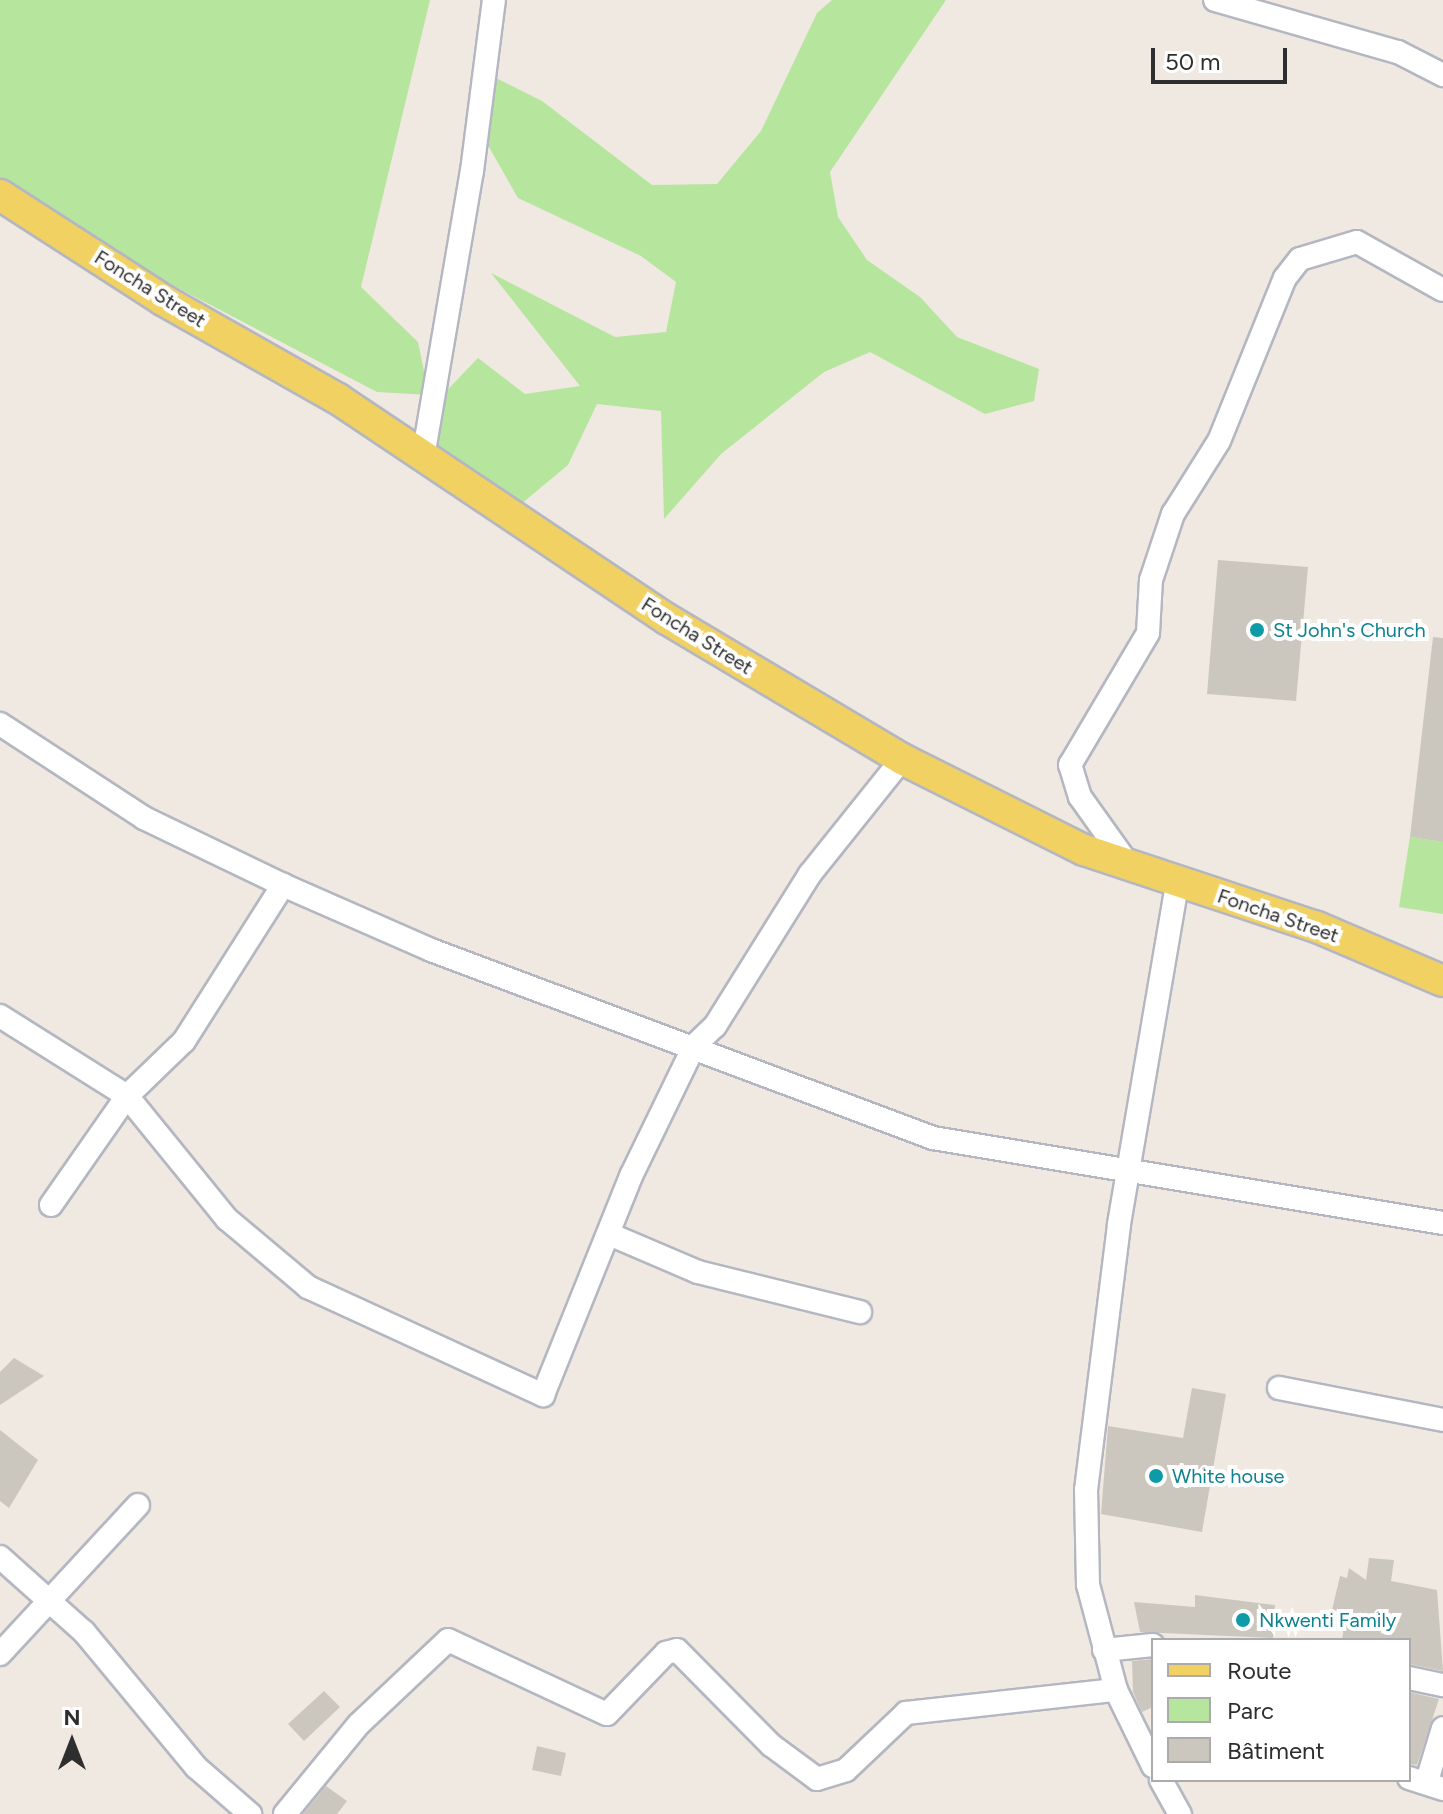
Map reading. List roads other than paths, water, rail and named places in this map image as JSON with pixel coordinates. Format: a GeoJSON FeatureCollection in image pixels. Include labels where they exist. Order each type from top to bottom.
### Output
{"type":"FeatureCollection","features":[{"type":"Feature","properties":{"kind":"main road","name":"Foncha Street"},"geometry":{"type":"LineString","coordinates":[[0,195],[423,457],[667,619],[902,759],[1035,829],[1131,868],[1317,927],[1443,981]]}},
{"type":"Feature","properties":{"kind":"street"},"geometry":{"type":"LineString","coordinates":[[423,457],[472,171],[494,0]]}},
{"type":"Feature","properties":{"kind":"street"},"geometry":{"type":"LineString","coordinates":[[1215,0],[1398,52],[1443,75]]}},
{"type":"Feature","properties":{"kind":"street"},"geometry":{"type":"LineString","coordinates":[[1131,868],[1080,797],[1070,765],[1148,633],[1151,580],[1173,514],[1219,441],[1285,278],[1300,259],[1357,242],[1443,290]]}},
{"type":"Feature","properties":{"kind":"street"},"geometry":{"type":"LineString","coordinates":[[0,724],[144,818],[283,885],[431,950],[933,1138],[1067,1165],[1132,1170],[1443,1223]]}},
{"type":"Feature","properties":{"kind":"street"},"geometry":{"type":"LineString","coordinates":[[0,1016],[127,1096],[265,1255],[308,1287],[530,1393],[543,1395],[552,1385],[609,1234],[694,1046],[715,1026],[810,874],[902,759]]}},
{"type":"Feature","properties":{"kind":"street"},"geometry":{"type":"LineString","coordinates":[[1151,1762],[1116,1690],[1088,1585],[1086,1490],[1119,1224],[1132,1170],[1177,883]]}},
{"type":"Feature","properties":{"kind":"street"},"geometry":{"type":"LineString","coordinates":[[51,1205],[127,1096],[184,1041],[283,885]]}},
{"type":"Feature","properties":{"kind":"street"},"geometry":{"type":"LineString","coordinates":[[609,1234],[698,1272],[860,1312]]}},
{"type":"Feature","properties":{"kind":"street"},"geometry":{"type":"LineString","coordinates":[[1279,1388],[1443,1420]]}},
{"type":"Feature","properties":{"kind":"street"},"geometry":{"type":"LineString","coordinates":[[0,1654],[138,1505]]}},
{"type":"Feature","properties":{"kind":"street"},"geometry":{"type":"LineString","coordinates":[[0,1557],[146,1701],[226,1799],[250,1814]]}},
{"type":"Feature","properties":{"kind":"street"},"geometry":{"type":"LineString","coordinates":[[285,1814],[359,1724],[435,1646],[448,1640],[607,1714],[666,1653],[677,1650],[771,1745],[817,1779],[830,1780],[906,1713],[1116,1690]]}},
{"type":"Feature","properties":{"kind":"street"},"geometry":{"type":"LineString","coordinates":[[1104,1650],[1151,1645]]}},
{"type":"Feature","properties":{"kind":"street"},"geometry":{"type":"LineString","coordinates":[[1411,1678],[1443,1685]]}},
{"type":"Feature","properties":{"kind":"street"},"geometry":{"type":"LineString","coordinates":[[1426,1783],[1443,1728]]}},
{"type":"Feature","properties":{"kind":"street"},"geometry":{"type":"LineString","coordinates":[[1162,1782],[1180,1814]]}},
{"type":"Feature","properties":{"kind":"place","name":"St John's Church"},"geometry":{"type":"Point","coordinates":[1257,630]}},
{"type":"Feature","properties":{"kind":"place","name":"White house"},"geometry":{"type":"Point","coordinates":[1156,1476]}},
{"type":"Feature","properties":{"kind":"place","name":"Nkwenti Family"},"geometry":{"type":"Point","coordinates":[1243,1620]}}]}
